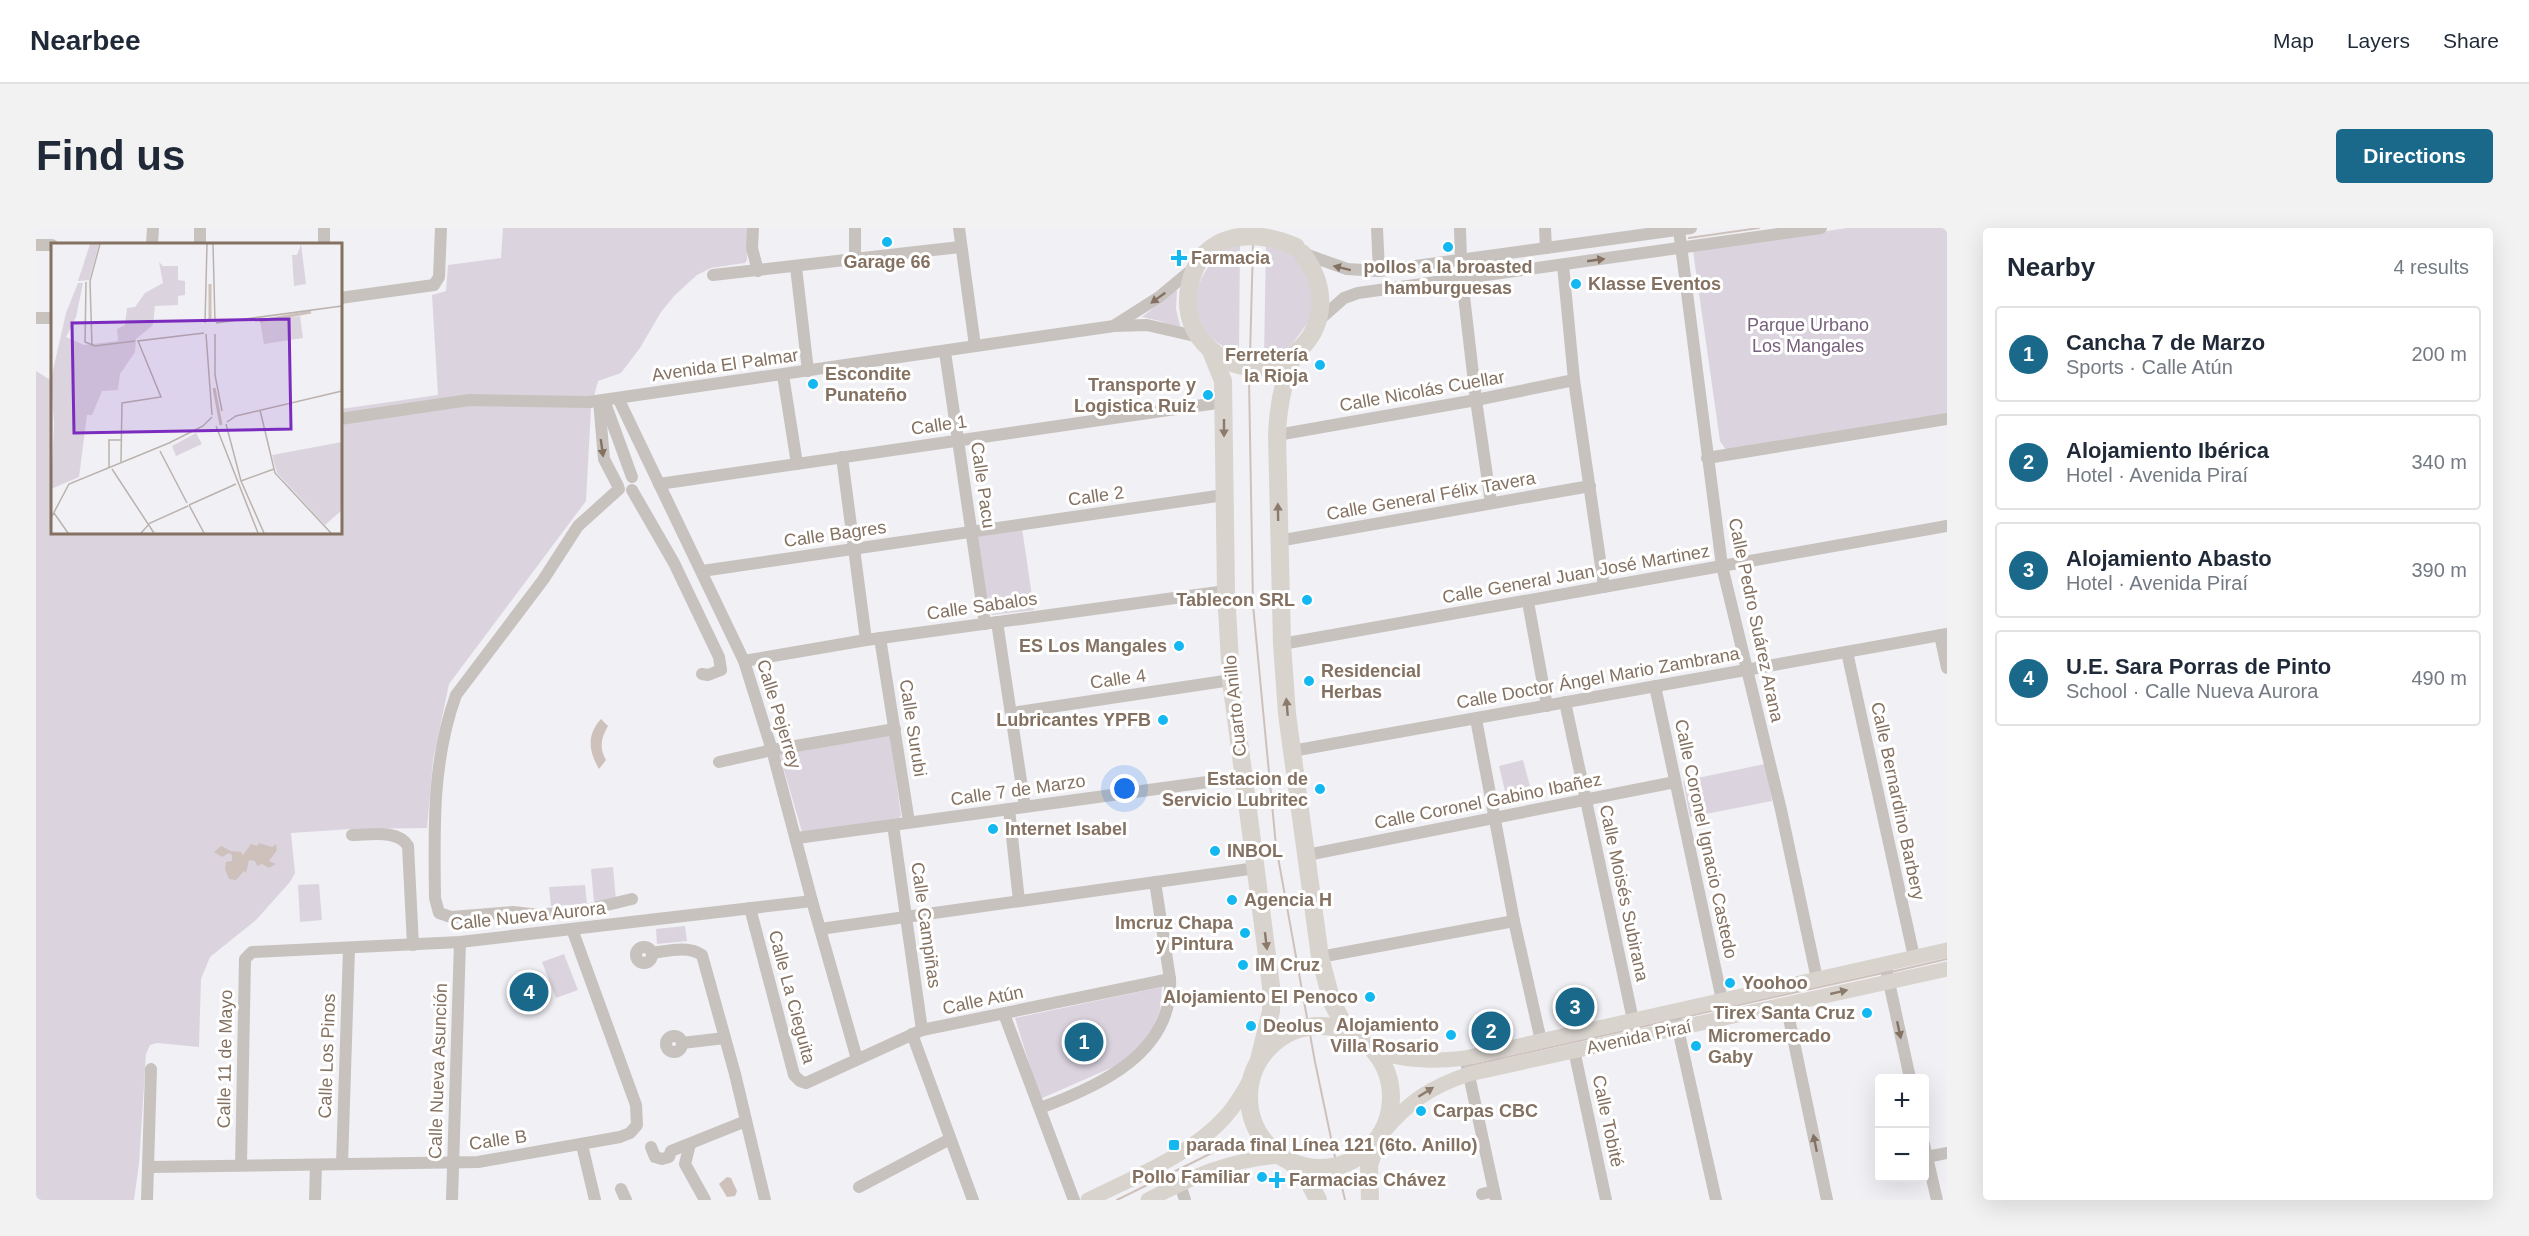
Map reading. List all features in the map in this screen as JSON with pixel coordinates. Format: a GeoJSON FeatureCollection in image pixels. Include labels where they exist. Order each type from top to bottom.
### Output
{"type":"FeatureCollection","features":[{"type":"Feature","properties":{"kind":"highway"},"geometry":{"type":"LineString","coordinates":[[1217,228],[1191,279],[1188,301],[1191,324],[1199,337],[1218,357],[1234,364],[1265,366],[1294,354],[1313,333],[1318,321],[1321,303],[1320,284],[1313,267],[1299,250],[1290,228]]}},
{"type":"Feature","properties":{"kind":"highway"},"geometry":{"type":"LineString","coordinates":[[1201,260],[1214,246],[1237,236],[1265,235],[1281,239],[1299,250]]}},
{"type":"Feature","properties":{"kind":"highway","name":"Cuarto Anillo"},"geometry":{"type":"LineString","coordinates":[[1211,351],[1223,381],[1226,591],[1231,680],[1272,986],[1271,1011],[1259,1060]]}},
{"type":"Feature","properties":{"kind":"highway"},"geometry":{"type":"LineString","coordinates":[[1294,354],[1283,381],[1277,409],[1278,541],[1282,644],[1292,752],[1320,957],[1332,1002],[1347,1031]]}},
{"type":"Feature","properties":{"kind":"highway"},"geometry":{"type":"LineString","coordinates":[[1318,1200],[1308,1180],[1264,1141],[1253,1121],[1249,1092],[1251,1078],[1259,1060],[1268,1048],[1291,1032],[1308,1027],[1327,1026],[1347,1031],[1362,1039],[1375,1051],[1387,1073],[1392,1098],[1389,1116],[1369,1166],[1370,1200]]}},
{"type":"Feature","properties":{"kind":"highway"},"geometry":{"type":"LineString","coordinates":[[1286,1159],[1306,1167],[1338,1166],[1353,1161],[1379,1137]]}},
{"type":"Feature","properties":{"kind":"main road","name":"Avenida Piraí"},"geometry":{"type":"LineString","coordinates":[[1375,1051],[1413,1061],[1467,1066],[1574,1050],[1786,1004],[1887,972],[1914,957],[1947,950]]}},
{"type":"Feature","properties":{"kind":"main road","name":"Avenida Piraí"},"geometry":{"type":"LineString","coordinates":[[1379,1137],[1419,1096],[1467,1066],[1541,1041],[1816,978],[1947,969]]}},
{"type":"Feature","properties":{"kind":"main road"},"geometry":{"type":"LineString","coordinates":[[1088,1200],[1174,1156],[1208,1134],[1226,1117],[1251,1078]]}},
{"type":"Feature","properties":{"kind":"main road"},"geometry":{"type":"LineString","coordinates":[[1148,1200],[1217,1167],[1237,1161],[1286,1159]]}},
{"type":"Feature","properties":{"kind":"street"},"geometry":{"type":"LineString","coordinates":[[152,243],[153,228]]}},
{"type":"Feature","properties":{"kind":"street"},"geometry":{"type":"LineString","coordinates":[[342,298],[429,287],[436,284],[439,277],[441,228]]}},
{"type":"Feature","properties":{"kind":"street"},"geometry":{"type":"LineString","coordinates":[[753,228],[752,248],[758,271]]}},
{"type":"Feature","properties":{"kind":"street"},"geometry":{"type":"LineString","coordinates":[[855,228],[855,259]]}},
{"type":"Feature","properties":{"kind":"street"},"geometry":{"type":"LineString","coordinates":[[959,228],[975,346]]}},
{"type":"Feature","properties":{"kind":"street"},"geometry":{"type":"LineString","coordinates":[[1377,228],[1379,271]]}},
{"type":"Feature","properties":{"kind":"street"},"geometry":{"type":"LineString","coordinates":[[1460,228],[1461,260]]}},
{"type":"Feature","properties":{"kind":"street"},"geometry":{"type":"LineString","coordinates":[[1545,228],[1546,248]]}},
{"type":"Feature","properties":{"kind":"street"},"geometry":{"type":"LineString","coordinates":[[1318,321],[1349,296],[1821,228]]}},
{"type":"Feature","properties":{"kind":"street"},"geometry":{"type":"LineString","coordinates":[[1299,250],[1347,269],[1379,271],[1546,248],[1632,232],[1685,229]]}},
{"type":"Feature","properties":{"kind":"street","name":"Calle Pedro Suárez Arana"},"geometry":{"type":"LineString","coordinates":[[1685,229],[1681,249],[1722,566],[1779,805],[1816,978]]}},
{"type":"Feature","properties":{"kind":"street"},"geometry":{"type":"LineString","coordinates":[[36,244],[51,245]]}},
{"type":"Feature","properties":{"kind":"street"},"geometry":{"type":"LineString","coordinates":[[713,275],[960,247]]}},
{"type":"Feature","properties":{"kind":"street","name":"Avenida El Palmar"},"geometry":{"type":"LineString","coordinates":[[1114,326],[1159,297],[1201,260]]}},
{"type":"Feature","properties":{"kind":"street"},"geometry":{"type":"LineString","coordinates":[[1442,262],[1440,274],[1445,281]]}},
{"type":"Feature","properties":{"kind":"street"},"geometry":{"type":"LineString","coordinates":[[1563,265],[1574,380],[1604,587]]}},
{"type":"Feature","properties":{"kind":"street"},"geometry":{"type":"LineString","coordinates":[[796,267],[808,371]]}},
{"type":"Feature","properties":{"kind":"street"},"geometry":{"type":"LineString","coordinates":[[1462,279],[1491,503]]}},
{"type":"Feature","properties":{"kind":"street","name":"Avenida El Palmar"},"geometry":{"type":"LineString","coordinates":[[342,419],[469,400],[597,401],[1114,326],[1156,326],[1199,337]]}},
{"type":"Feature","properties":{"kind":"street","name":"Calle Pacu"},"geometry":{"type":"LineString","coordinates":[[945,352],[972,533],[1011,713],[1024,807]]}},
{"type":"Feature","properties":{"kind":"street"},"geometry":{"type":"LineString","coordinates":[[783,375],[797,464]]}},
{"type":"Feature","properties":{"kind":"street","name":"Calle Nicolás Cuellar"},"geometry":{"type":"LineString","coordinates":[[1277,435],[1476,400],[1574,380]]}},
{"type":"Feature","properties":{"kind":"street","name":"Calle Pejerrey"},"geometry":{"type":"LineString","coordinates":[[618,398],[744,661],[772,750],[857,1059]]}},
{"type":"Feature","properties":{"kind":"street"},"geometry":{"type":"LineString","coordinates":[[597,401],[635,485],[623,488],[578,526],[543,580],[456,695],[450,710],[436,784],[435,898],[439,913],[451,917],[513,912],[539,915],[586,910],[632,899]]}},
{"type":"Feature","properties":{"kind":"street"},"geometry":{"type":"LineString","coordinates":[[597,401],[604,459],[674,563],[719,657],[721,670],[708,675],[702,674]]}},
{"type":"Feature","properties":{"kind":"street","name":"Calle 1"},"geometry":{"type":"LineString","coordinates":[[659,484],[1224,402]]}},
{"type":"Feature","properties":{"kind":"street"},"geometry":{"type":"LineString","coordinates":[[1707,458],[1947,420]]}},
{"type":"Feature","properties":{"kind":"street"},"geometry":{"type":"LineString","coordinates":[[842,457],[866,640]]}},
{"type":"Feature","properties":{"kind":"street","name":"Calle General Félix Tavera"},"geometry":{"type":"LineString","coordinates":[[1278,541],[1590,486]]}},
{"type":"Feature","properties":{"kind":"street","name":"Calle 2"},"geometry":{"type":"LineString","coordinates":[[972,533],[1224,495]]}},
{"type":"Feature","properties":{"kind":"street","name":"Calle General Juan José Martinez"},"geometry":{"type":"LineString","coordinates":[[1282,644],[1947,526]]}},
{"type":"Feature","properties":{"kind":"street","name":"Calle Bagres"},"geometry":{"type":"LineString","coordinates":[[702,572],[972,533]]}},
{"type":"Feature","properties":{"kind":"street","name":"Calle Sabalos"},"geometry":{"type":"LineString","coordinates":[[744,661],[866,640],[1226,591]]}},
{"type":"Feature","properties":{"kind":"street"},"geometry":{"type":"LineString","coordinates":[[1528,602],[1547,706]]}},
{"type":"Feature","properties":{"kind":"street"},"geometry":{"type":"LineString","coordinates":[[1943,634],[1947,668]]}},
{"type":"Feature","properties":{"kind":"street","name":"Calle Doctor Ángel Mario Zambrana"},"geometry":{"type":"LineString","coordinates":[[1292,752],[1943,634]]}},
{"type":"Feature","properties":{"kind":"street","name":"Calle Surubi"},"geometry":{"type":"LineString","coordinates":[[880,638],[909,822]]}},
{"type":"Feature","properties":{"kind":"street","name":"Calle Bernardino Barbery"},"geometry":{"type":"LineString","coordinates":[[1847,652],[1914,957]]}},
{"type":"Feature","properties":{"kind":"street","name":"Calle 4"},"geometry":{"type":"LineString","coordinates":[[1011,713],[1231,680]]}},
{"type":"Feature","properties":{"kind":"street","name":"Calle Coronel Ignacio Castedo"},"geometry":{"type":"LineString","coordinates":[[1655,686],[1722,1000]]}},
{"type":"Feature","properties":{"kind":"street","name":"Calle Moisés Subirana"},"geometry":{"type":"LineString","coordinates":[[1565,702],[1633,1020]]}},
{"type":"Feature","properties":{"kind":"street"},"geometry":{"type":"LineString","coordinates":[[1476,719],[1514,921],[1541,1041]]}},
{"type":"Feature","properties":{"kind":"street"},"geometry":{"type":"LineString","coordinates":[[719,762],[772,750],[895,729]]}},
{"type":"Feature","properties":{"kind":"street","name":"Calle 7 de Marzo"},"geometry":{"type":"LineString","coordinates":[[796,838],[1244,777]]}},
{"type":"Feature","properties":{"kind":"street","name":"Calle Coronel Gabino Ibañez"},"geometry":{"type":"LineString","coordinates":[[1307,855],[1675,782]]}},
{"type":"Feature","properties":{"kind":"street"},"geometry":{"type":"LineString","coordinates":[[1009,809],[1019,901]]}},
{"type":"Feature","properties":{"kind":"street","name":"Calle Campiñas"},"geometry":{"type":"LineString","coordinates":[[893,825],[907,916],[917,1032],[950,1139],[973,1200]]}},
{"type":"Feature","properties":{"kind":"street"},"geometry":{"type":"LineString","coordinates":[[352,835],[395,836],[408,846],[413,945]]}},
{"type":"Feature","properties":{"kind":"street"},"geometry":{"type":"LineString","coordinates":[[820,929],[1256,868]]}},
{"type":"Feature","properties":{"kind":"street"},"geometry":{"type":"LineString","coordinates":[[1040,1108],[1113,1074],[1137,1058],[1151,1041],[1165,1014],[1171,990],[1155,882]]}},
{"type":"Feature","properties":{"kind":"street","name":"Calle Nueva Aurora"},"geometry":{"type":"LineString","coordinates":[[247,955],[252,952],[460,942],[812,901]]}},
{"type":"Feature","properties":{"kind":"street","name":"Calle La Cieguita"},"geometry":{"type":"LineString","coordinates":[[750,908],[794,1075],[800,1081],[812,1081]]}},
{"type":"Feature","properties":{"kind":"street"},"geometry":{"type":"LineString","coordinates":[[1320,957],[1514,921]]}},
{"type":"Feature","properties":{"kind":"street","name":"Calle B"},"geometry":{"type":"LineString","coordinates":[[150,1167],[453,1164],[491,1161],[582,1145],[630,1133],[637,1125],[636,1105],[572,929]]}},
{"type":"Feature","properties":{"kind":"street","name":"Calle Nueva Asunción"},"geometry":{"type":"LineString","coordinates":[[452,1200],[460,942]]}},
{"type":"Feature","properties":{"kind":"street","name":"Calle Los Pinos"},"geometry":{"type":"LineString","coordinates":[[342,1164],[349,949]]}},
{"type":"Feature","properties":{"kind":"street"},"geometry":{"type":"LineString","coordinates":[[652,953],[683,950],[696,951],[702,955],[765,1200]]}},
{"type":"Feature","properties":{"kind":"street","name":"Calle 11 de Mayo"},"geometry":{"type":"LineString","coordinates":[[241,1165],[245,959],[247,955]]}},
{"type":"Feature","properties":{"kind":"street"},"geometry":{"type":"LineString","coordinates":[[1887,972],[1909,1074]]}},
{"type":"Feature","properties":{"kind":"street","name":"Calle Atún"},"geometry":{"type":"LineString","coordinates":[[812,1081],[917,1032],[1170,979]]}},
{"type":"Feature","properties":{"kind":"street"},"geometry":{"type":"LineString","coordinates":[[1786,1004],[1827,1200]]}},
{"type":"Feature","properties":{"kind":"street"},"geometry":{"type":"LineString","coordinates":[[1674,1012],[1716,1200]]}},
{"type":"Feature","properties":{"kind":"street"},"geometry":{"type":"LineString","coordinates":[[1004,1014],[1074,1200]]}},
{"type":"Feature","properties":{"kind":"street"},"geometry":{"type":"LineString","coordinates":[[682,1043],[725,1038]]}},
{"type":"Feature","properties":{"kind":"street","name":"Calle Tobité"},"geometry":{"type":"LineString","coordinates":[[1574,1050],[1606,1200]]}},
{"type":"Feature","properties":{"kind":"street"},"geometry":{"type":"LineString","coordinates":[[1467,1066],[1495,1196],[1482,1194]]}},
{"type":"Feature","properties":{"kind":"street"},"geometry":{"type":"LineString","coordinates":[[147,1200],[150,1167],[151,1069]]}},
{"type":"Feature","properties":{"kind":"street"},"geometry":{"type":"LineString","coordinates":[[651,1148],[656,1157],[662,1159],[669,1157],[671,1151],[746,1121]]}},
{"type":"Feature","properties":{"kind":"street"},"geometry":{"type":"LineString","coordinates":[[859,1187],[950,1139]]}},
{"type":"Feature","properties":{"kind":"street"},"geometry":{"type":"LineString","coordinates":[[690,1144],[685,1164],[705,1200]]}},
{"type":"Feature","properties":{"kind":"street"},"geometry":{"type":"LineString","coordinates":[[582,1145],[595,1200]]}},
{"type":"Feature","properties":{"kind":"street"},"geometry":{"type":"LineString","coordinates":[[1929,1156],[1947,1152]]}},
{"type":"Feature","properties":{"kind":"street"},"geometry":{"type":"LineString","coordinates":[[1929,1164],[1939,1200],[1947,1199]]}},
{"type":"Feature","properties":{"kind":"street"},"geometry":{"type":"LineString","coordinates":[[315,1200],[316,1165]]}},
{"type":"Feature","properties":{"kind":"street"},"geometry":{"type":"LineString","coordinates":[[1180,1184],[1185,1200]]}},
{"type":"Feature","properties":{"kind":"green space"},"geometry":{"type":"Polygon","coordinates":[[[503,228],[748,228],[745,263],[711,268],[697,275],[675,295],[661,312],[640,348],[621,373],[598,381],[591,408],[586,501],[449,684],[433,761],[427,828],[291,833],[295,873],[290,882],[256,920],[210,957],[201,979],[199,1047],[157,1043],[150,1045],[146,1054],[139,1164],[134,1200],[36,1200],[36,371],[51,380],[51,534],[342,534],[342,409],[438,395],[432,295],[446,291],[448,265],[501,258],[503,228]]]}},
{"type":"Feature","properties":{"kind":"green space","name":"Parque Urbano Los Mangales"},"geometry":{"type":"Polygon","coordinates":[[[1847,228],[1947,228],[1947,414],[1726,450],[1720,441],[1693,251],[1847,228]]]}},
{"type":"Feature","properties":{"kind":"green space"},"geometry":{"type":"Polygon","coordinates":[[[1240,242],[1239,358],[1203,332],[1196,304],[1203,275],[1215,259],[1240,242]]]}},
{"type":"Feature","properties":{"kind":"green space"},"geometry":{"type":"Polygon","coordinates":[[[1266,242],[1292,252],[1301,261],[1314,297],[1309,321],[1293,343],[1282,352],[1264,359],[1266,242]]]}},
{"type":"Feature","properties":{"kind":"green space"},"geometry":{"type":"Polygon","coordinates":[[[1177,289],[1176,309],[1181,329],[1142,317],[1177,289]]]}},
{"type":"Feature","properties":{"kind":"green space"},"geometry":{"type":"Polygon","coordinates":[[[1022,528],[1034,610],[992,615],[988,610],[978,537],[983,534],[1022,528]]]}},
{"type":"Feature","properties":{"kind":"green space"},"geometry":{"type":"Polygon","coordinates":[[[890,736],[901,815],[899,818],[802,832],[781,753],[890,736]]]}},
{"type":"Feature","properties":{"kind":"green space"},"geometry":{"type":"Polygon","coordinates":[[[1523,760],[1533,797],[1508,804],[1499,766],[1523,760]]]}},
{"type":"Feature","properties":{"kind":"green space"},"geometry":{"type":"Polygon","coordinates":[[[1765,764],[1772,801],[1690,817],[1683,781],[1765,764]]]}},
{"type":"Feature","properties":{"kind":"green space"},"geometry":{"type":"Polygon","coordinates":[[[613,867],[616,900],[594,902],[591,869],[613,867]]]}},
{"type":"Feature","properties":{"kind":"green space"},"geometry":{"type":"Polygon","coordinates":[[[319,884],[322,920],[300,922],[298,885],[319,884]]]}},
{"type":"Feature","properties":{"kind":"green space"},"geometry":{"type":"Polygon","coordinates":[[[585,885],[587,904],[551,906],[549,887],[585,885]]]}},
{"type":"Feature","properties":{"kind":"green space"},"geometry":{"type":"Polygon","coordinates":[[[685,926],[687,941],[657,944],[656,929],[685,926]]]}},
{"type":"Feature","properties":{"kind":"green space"},"geometry":{"type":"Polygon","coordinates":[[[564,954],[578,990],[556,998],[542,962],[564,954]]]}},
{"type":"Feature","properties":{"kind":"green space"},"geometry":{"type":"Polygon","coordinates":[[[1162,987],[1160,1010],[1153,1029],[1129,1060],[1040,1099],[1015,1018],[1162,987]]]}},
{"type":"Feature","properties":{"kind":"shaded area"},"geometry":{"type":"Polygon","coordinates":[[[601,719],[608,726],[602,743],[602,751],[606,760],[599,769],[591,750],[591,737],[601,719]]]}},
{"type":"Feature","properties":{"kind":"shaded area"},"geometry":{"type":"Polygon","coordinates":[[[259,843],[272,847],[276,844],[277,850],[269,861],[276,864],[269,868],[262,864],[257,866],[255,861],[249,860],[246,873],[244,871],[236,880],[229,879],[225,869],[226,862],[232,861],[232,855],[229,853],[222,857],[214,852],[221,846],[231,851],[241,852],[243,855],[251,844],[257,846],[259,843]]]}},
{"type":"Feature","properties":{"kind":"shaded area"},"geometry":{"type":"Polygon","coordinates":[[[727,1177],[731,1178],[737,1191],[735,1196],[727,1197],[719,1184],[727,1177]]]}},
{"type":"Feature","properties":{"kind":"waterway"},"geometry":{"type":"LineString","coordinates":[[1689,238],[1759,228]]}},
{"type":"Feature","properties":{"kind":"waterway"},"geometry":{"type":"LineString","coordinates":[[1250,357],[1253,244]]}},
{"type":"Feature","properties":{"kind":"waterway"},"geometry":{"type":"LineString","coordinates":[[1249,379],[1253,605],[1276,846],[1315,1062],[1335,1157]]}},
{"type":"Feature","properties":{"kind":"waterway"},"geometry":{"type":"LineString","coordinates":[[1891,972],[1947,959]]}},
{"type":"Feature","properties":{"kind":"waterway"},"geometry":{"type":"LineString","coordinates":[[1680,1018],[1883,973]]}},
{"type":"Feature","properties":{"kind":"waterway"},"geometry":{"type":"LineString","coordinates":[[1472,1065],[1672,1020]]}},
{"type":"Feature","properties":{"kind":"waterway"},"geometry":{"type":"LineString","coordinates":[[1117,1200],[1236,1141]]}},
{"type":"Feature","properties":{"kind":"waterway"},"geometry":{"type":"LineString","coordinates":[[1340,1178],[1345,1200]]}},
{"type":"Feature","properties":{"kind":"place","name":"Garage 66"},"geometry":{"type":"Point","coordinates":[887,242]}},
{"type":"Feature","properties":{"kind":"place","name":"pollos a la broasted hamburguesas"},"geometry":{"type":"Point","coordinates":[1448,247]}},
{"type":"Feature","properties":{"kind":"place","name":"Farmacia"},"geometry":{"type":"Point","coordinates":[1179,258]}},
{"type":"Feature","properties":{"kind":"place","name":"Klasse Eventos"},"geometry":{"type":"Point","coordinates":[1576,284]}},
{"type":"Feature","properties":{"kind":"place","name":"Ferretería la Rioja"},"geometry":{"type":"Point","coordinates":[1320,365]}},
{"type":"Feature","properties":{"kind":"place","name":"Escondite Punateño"},"geometry":{"type":"Point","coordinates":[813,384]}},
{"type":"Feature","properties":{"kind":"place","name":"Transporte y Logistica Ruiz"},"geometry":{"type":"Point","coordinates":[1208,395]}},
{"type":"Feature","properties":{"kind":"place","name":"Tablecon SRL"},"geometry":{"type":"Point","coordinates":[1307,600]}},
{"type":"Feature","properties":{"kind":"place","name":"ES Los Mangales"},"geometry":{"type":"Point","coordinates":[1179,646]}},
{"type":"Feature","properties":{"kind":"place","name":"Residencial Herbas"},"geometry":{"type":"Point","coordinates":[1309,681]}},
{"type":"Feature","properties":{"kind":"place","name":"Lubricantes YPFB"},"geometry":{"type":"Point","coordinates":[1163,720]}},
{"type":"Feature","properties":{"kind":"place","name":"Estacion de Servicio Lubritec"},"geometry":{"type":"Point","coordinates":[1320,789]}},
{"type":"Feature","properties":{"kind":"place","name":"Internet Isabel"},"geometry":{"type":"Point","coordinates":[993,829]}},
{"type":"Feature","properties":{"kind":"place","name":"INBOL"},"geometry":{"type":"Point","coordinates":[1215,851]}},
{"type":"Feature","properties":{"kind":"place","name":"Agencia H"},"geometry":{"type":"Point","coordinates":[1232,900]}},
{"type":"Feature","properties":{"kind":"place","name":"Imcruz Chapa y Pintura"},"geometry":{"type":"Point","coordinates":[1245,933]}},
{"type":"Feature","properties":{"kind":"place","name":"IM Cruz"},"geometry":{"type":"Point","coordinates":[1243,965]}},
{"type":"Feature","properties":{"kind":"place","name":"Yoohoo"},"geometry":{"type":"Point","coordinates":[1730,983]}},
{"type":"Feature","properties":{"kind":"place","name":"U.E. Sara Porras de Pinto"},"geometry":{"type":"Point","coordinates":[529,992]}},
{"type":"Feature","properties":{"kind":"place","name":"Alojamiento El Penoco"},"geometry":{"type":"Point","coordinates":[1370,997]}},
{"type":"Feature","properties":{"kind":"place","name":"Alojamiento Abasto"},"geometry":{"type":"Point","coordinates":[1575,1007]}},
{"type":"Feature","properties":{"kind":"place","name":"Tirex Santa Cruz"},"geometry":{"type":"Point","coordinates":[1867,1013]}},
{"type":"Feature","properties":{"kind":"place","name":"Deolus"},"geometry":{"type":"Point","coordinates":[1251,1026]}},
{"type":"Feature","properties":{"kind":"place","name":"Alojamiento Ibérica"},"geometry":{"type":"Point","coordinates":[1491,1031]}},
{"type":"Feature","properties":{"kind":"place","name":"Alojamiento Villa Rosario"},"geometry":{"type":"Point","coordinates":[1451,1035]}},
{"type":"Feature","properties":{"kind":"place","name":"Cancha 7 de Marzo"},"geometry":{"type":"Point","coordinates":[1084,1042]}},
{"type":"Feature","properties":{"kind":"place","name":"Micromercado Gaby"},"geometry":{"type":"Point","coordinates":[1696,1046]}},
{"type":"Feature","properties":{"kind":"place","name":"Carpas CBC"},"geometry":{"type":"Point","coordinates":[1421,1111]}},
{"type":"Feature","properties":{"kind":"place","name":"parada final Línea 121 (6to. Anillo)"},"geometry":{"type":"Point","coordinates":[1174,1145]}},
{"type":"Feature","properties":{"kind":"place","name":"Pollo Familiar"},"geometry":{"type":"Point","coordinates":[1262,1177]}},
{"type":"Feature","properties":{"kind":"place","name":"Farmacias Chávez"},"geometry":{"type":"Point","coordinates":[1277,1180]}}]}
